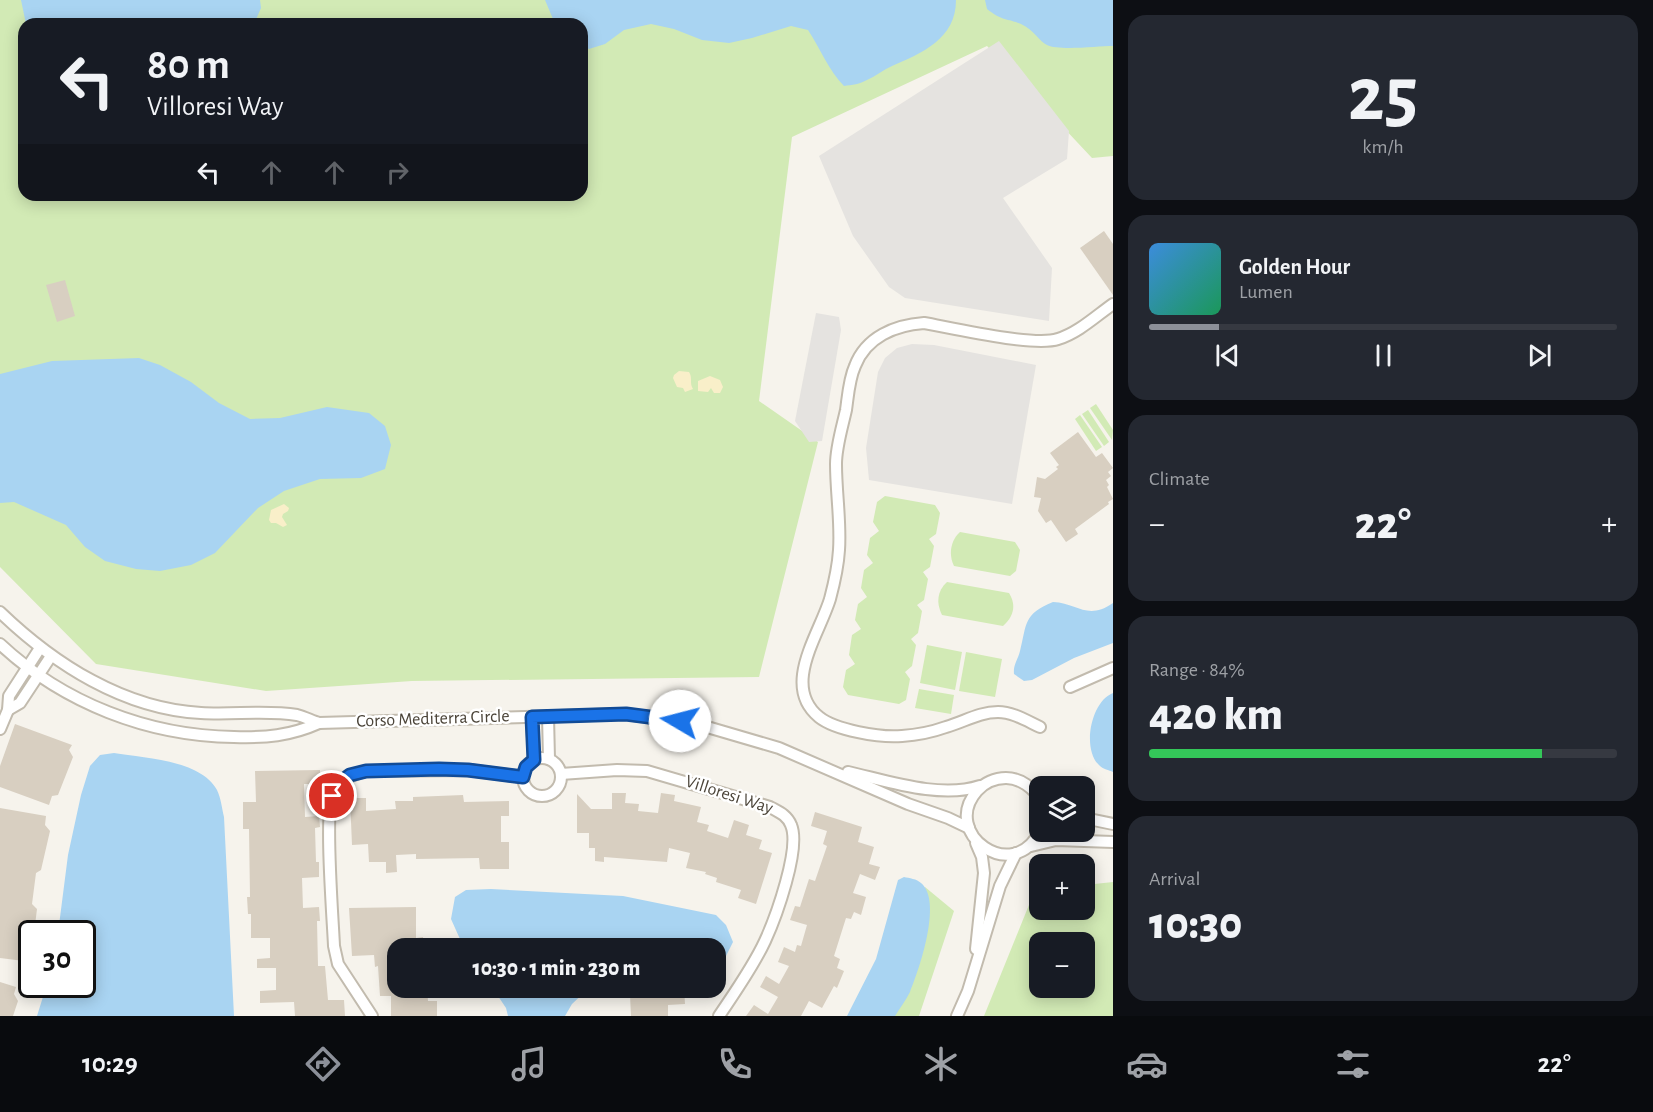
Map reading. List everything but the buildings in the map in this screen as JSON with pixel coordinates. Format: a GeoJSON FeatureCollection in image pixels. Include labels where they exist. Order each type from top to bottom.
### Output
{"type":"FeatureCollection","features":[{"type":"Feature","properties":{"kind":"street"},"geometry":{"type":"LineString","coordinates":[[1040,727],[1000,712],[983,713],[947,727],[920,734],[874,735],[825,721],[812,710],[804,694],[802,673],[836,576],[839,550],[836,464],[838,447],[854,366],[863,351],[882,334],[910,324],[924,323],[1032,341],[1056,340],[1069,335],[1113,304]]}},
{"type":"Feature","properties":{"kind":"street","name":"Corso Mediterra Circle"},"geometry":{"type":"LineString","coordinates":[[0,612],[40,648],[75,671],[120,694],[174,710],[209,714],[299,716],[319,723],[626,714],[697,724],[779,748],[969,828]]}},
{"type":"Feature","properties":{"kind":"street","name":"Corso Mediterra Circle"},"geometry":{"type":"LineString","coordinates":[[0,644],[66,692],[110,714],[183,734],[234,737],[281,736],[319,723]]}},
{"type":"Feature","properties":{"kind":"street"},"geometry":{"type":"LineString","coordinates":[[0,729],[8,710],[9,696],[40,648]]}},
{"type":"Feature","properties":{"kind":"street"},"geometry":{"type":"LineString","coordinates":[[8,710],[20,703],[51,656]]}},
{"type":"Feature","properties":{"kind":"street"},"geometry":{"type":"LineString","coordinates":[[1070,687],[1113,668]]}},
{"type":"Feature","properties":{"kind":"street"},"geometry":{"type":"LineString","coordinates":[[548,716],[549,759]]}},
{"type":"Feature","properties":{"kind":"street"},"geometry":{"type":"LineString","coordinates":[[532,717],[534,760]]}},
{"type":"Feature","properties":{"kind":"street"},"geometry":{"type":"LineString","coordinates":[[549,759],[557,765],[561,774],[560,784],[557,789],[546,796],[533,794],[528,790],[523,777],[526,767],[534,760],[549,759]]}},
{"type":"Feature","properties":{"kind":"street","name":"Corso Mediterra Circle"},"geometry":{"type":"LineString","coordinates":[[827,768],[941,790],[967,790],[1007,778],[1018,780],[1029,786]]}},
{"type":"Feature","properties":{"kind":"street"},"geometry":{"type":"LineString","coordinates":[[372,1016],[339,964],[334,946],[330,820],[332,796],[341,782],[350,775],[366,771],[458,770],[523,777]]}},
{"type":"Feature","properties":{"kind":"street","name":"Villoresi Way"},"geometry":{"type":"LineString","coordinates":[[561,774],[617,770],[647,771],[771,807],[784,814],[791,824],[794,837],[793,854],[765,940],[746,975],[719,1016]]}},
{"type":"Feature","properties":{"kind":"street"},"geometry":{"type":"LineString","coordinates":[[975,967],[984,873],[982,857],[969,828],[967,816],[969,804],[983,785]]}},
{"type":"Feature","properties":{"kind":"street"},"geometry":{"type":"LineString","coordinates":[[1095,820],[1113,824]]}},
{"type":"Feature","properties":{"kind":"street"},"geometry":{"type":"LineString","coordinates":[[974,838],[982,847],[993,853],[1004,855],[1056,840],[1113,842]]}},
{"type":"Feature","properties":{"kind":"street"},"geometry":{"type":"LineString","coordinates":[[1028,847],[1033,842]]}},
{"type":"Feature","properties":{"kind":"street"},"geometry":{"type":"LineString","coordinates":[[957,1016],[968,991],[1000,886],[1016,853]]}},
{"type":"Feature","properties":{"kind":"green space"},"geometry":{"type":"Polygon","coordinates":[[[0,0],[1113,0],[1113,156],[1092,158],[987,46],[792,137],[759,401],[818,442],[759,677],[412,681],[266,691],[96,664],[0,567],[0,0]]]}},
{"type":"Feature","properties":{"kind":"green space"},"geometry":{"type":"Polygon","coordinates":[[[1096,404],[1113,430],[1112,440],[1090,408],[1096,404]]]}},
{"type":"Feature","properties":{"kind":"green space"},"geometry":{"type":"Polygon","coordinates":[[[1088,410],[1109,442],[1104,446],[1082,414],[1088,410]]]}},
{"type":"Feature","properties":{"kind":"green space"},"geometry":{"type":"Polygon","coordinates":[[[1080,415],[1102,447],[1096,451],[1075,419],[1080,415]]]}},
{"type":"Feature","properties":{"kind":"green space"},"geometry":{"type":"Polygon","coordinates":[[[885,496],[935,505],[940,513],[936,534],[929,539],[934,546],[930,567],[923,572],[928,579],[924,600],[917,605],[922,611],[918,633],[911,639],[916,645],[912,666],[905,672],[910,679],[906,700],[899,704],[848,695],[843,687],[846,670],[855,664],[849,655],[852,635],[861,629],[855,620],[858,604],[867,597],[861,588],[864,570],[873,563],[867,555],[870,538],[879,531],[873,522],[877,502],[885,496]]]}},
{"type":"Feature","properties":{"kind":"green space"},"geometry":{"type":"Polygon","coordinates":[[[960,532],[1015,542],[1020,550],[1016,571],[1010,576],[954,566],[951,547],[960,532]]]}},
{"type":"Feature","properties":{"kind":"green space"},"geometry":{"type":"Polygon","coordinates":[[[947,582],[1009,593],[1013,607],[1009,619],[1003,626],[942,615],[938,597],[947,582]]]}},
{"type":"Feature","properties":{"kind":"green space"},"geometry":{"type":"Polygon","coordinates":[[[927,645],[962,652],[955,690],[920,683],[927,645]]]}},
{"type":"Feature","properties":{"kind":"green space"},"geometry":{"type":"Polygon","coordinates":[[[966,652],[1002,659],[995,697],[959,691],[966,652]]]}},
{"type":"Feature","properties":{"kind":"green space"},"geometry":{"type":"Polygon","coordinates":[[[919,689],[954,695],[951,714],[915,708],[919,689]]]}},
{"type":"Feature","properties":{"kind":"green space"},"geometry":{"type":"Polygon","coordinates":[[[1113,882],[1113,1016],[984,1016],[1029,905],[1029,920],[1095,920],[1095,884],[1113,882]]]}},
{"type":"Feature","properties":{"kind":"green space"},"geometry":{"type":"Polygon","coordinates":[[[925,887],[954,911],[919,1016],[867,1016],[925,887]]]}},
{"type":"Feature","properties":{"kind":"sand"},"geometry":{"type":"Polygon","coordinates":[[[679,371],[689,372],[693,389],[685,392],[683,388],[677,387],[673,378],[679,371]]]}},
{"type":"Feature","properties":{"kind":"sand"},"geometry":{"type":"Polygon","coordinates":[[[710,376],[720,380],[723,387],[720,393],[714,393],[711,388],[708,392],[698,391],[698,381],[710,376]]]}},
{"type":"Feature","properties":{"kind":"sand"},"geometry":{"type":"Polygon","coordinates":[[[284,504],[289,508],[282,517],[287,525],[283,527],[271,523],[269,520],[271,510],[284,504]]]}},
{"type":"Feature","properties":{"kind":"shaded area"},"geometry":{"type":"Polygon","coordinates":[[[999,41],[1069,131],[1067,159],[1003,198],[1052,268],[1049,321],[905,298],[889,287],[853,236],[819,156],[999,41]]]}},
{"type":"Feature","properties":{"kind":"shaded area"},"geometry":{"type":"Polygon","coordinates":[[[816,313],[839,317],[841,330],[822,441],[809,442],[795,421],[816,313]]]}},
{"type":"Feature","properties":{"kind":"shaded area"},"geometry":{"type":"Polygon","coordinates":[[[912,344],[934,345],[1036,365],[1012,504],[869,480],[866,448],[878,372],[885,358],[897,348],[912,344]]]}},
{"type":"Feature","properties":{"kind":"water"},"geometry":{"type":"Polygon","coordinates":[[[21,0],[260,0],[261,8],[257,18],[25,18],[21,0]]]}},
{"type":"Feature","properties":{"kind":"water"},"geometry":{"type":"Polygon","coordinates":[[[545,0],[956,0],[950,25],[935,43],[915,56],[864,81],[844,86],[829,66],[808,30],[791,26],[729,43],[702,40],[674,29],[651,24],[624,30],[605,44],[589,49],[588,18],[553,18],[545,0]]]}},
{"type":"Feature","properties":{"kind":"water"},"geometry":{"type":"Polygon","coordinates":[[[985,0],[1113,0],[1113,46],[1069,48],[1047,45],[1026,26],[992,13],[987,9],[985,0]]]}},
{"type":"Feature","properties":{"kind":"water"},"geometry":{"type":"Polygon","coordinates":[[[139,358],[160,365],[191,382],[219,403],[250,419],[280,418],[327,407],[369,413],[385,426],[391,445],[385,469],[361,478],[320,479],[284,491],[258,508],[215,553],[191,565],[160,571],[136,569],[105,561],[85,547],[66,525],[14,502],[0,503],[0,374],[52,361],[139,358]]]}},
{"type":"Feature","properties":{"kind":"water"},"geometry":{"type":"Polygon","coordinates":[[[1053,602],[1089,611],[1096,611],[1113,603],[1113,643],[1074,658],[1032,680],[1024,681],[1014,674],[1014,671],[1028,621],[1036,611],[1053,602]]]}},
{"type":"Feature","properties":{"kind":"water"},"geometry":{"type":"Polygon","coordinates":[[[1113,693],[1113,772],[1101,767],[1094,759],[1090,738],[1094,715],[1105,698],[1113,693]]]}},
{"type":"Feature","properties":{"kind":"water"},"geometry":{"type":"Polygon","coordinates":[[[114,753],[185,766],[209,780],[217,790],[224,817],[234,1016],[37,1016],[43,998],[96,998],[96,920],[60,920],[68,855],[81,795],[90,766],[100,755],[114,753]]]}},
{"type":"Feature","properties":{"kind":"water"},"geometry":{"type":"Polygon","coordinates":[[[904,877],[921,883],[927,892],[930,905],[927,936],[910,992],[895,1016],[847,1016],[876,959],[898,880],[904,877]]]}},
{"type":"Feature","properties":{"kind":"water"},"geometry":{"type":"Polygon","coordinates":[[[491,889],[623,896],[716,915],[726,925],[733,942],[726,956],[726,938],[460,938],[451,919],[455,897],[466,890],[491,889]]]}},
{"type":"Feature","properties":{"kind":"water"},"geometry":{"type":"Polygon","coordinates":[[[499,998],[578,998],[565,1016],[508,1016],[499,998]]]}},
{"type":"Feature","properties":{"kind":"route"},"geometry":{"type":"LineString","coordinates":[[332,796],[341,782],[350,775],[366,771],[468,770],[523,777],[526,767],[534,760],[532,717],[626,714],[680,721]]}}]}
